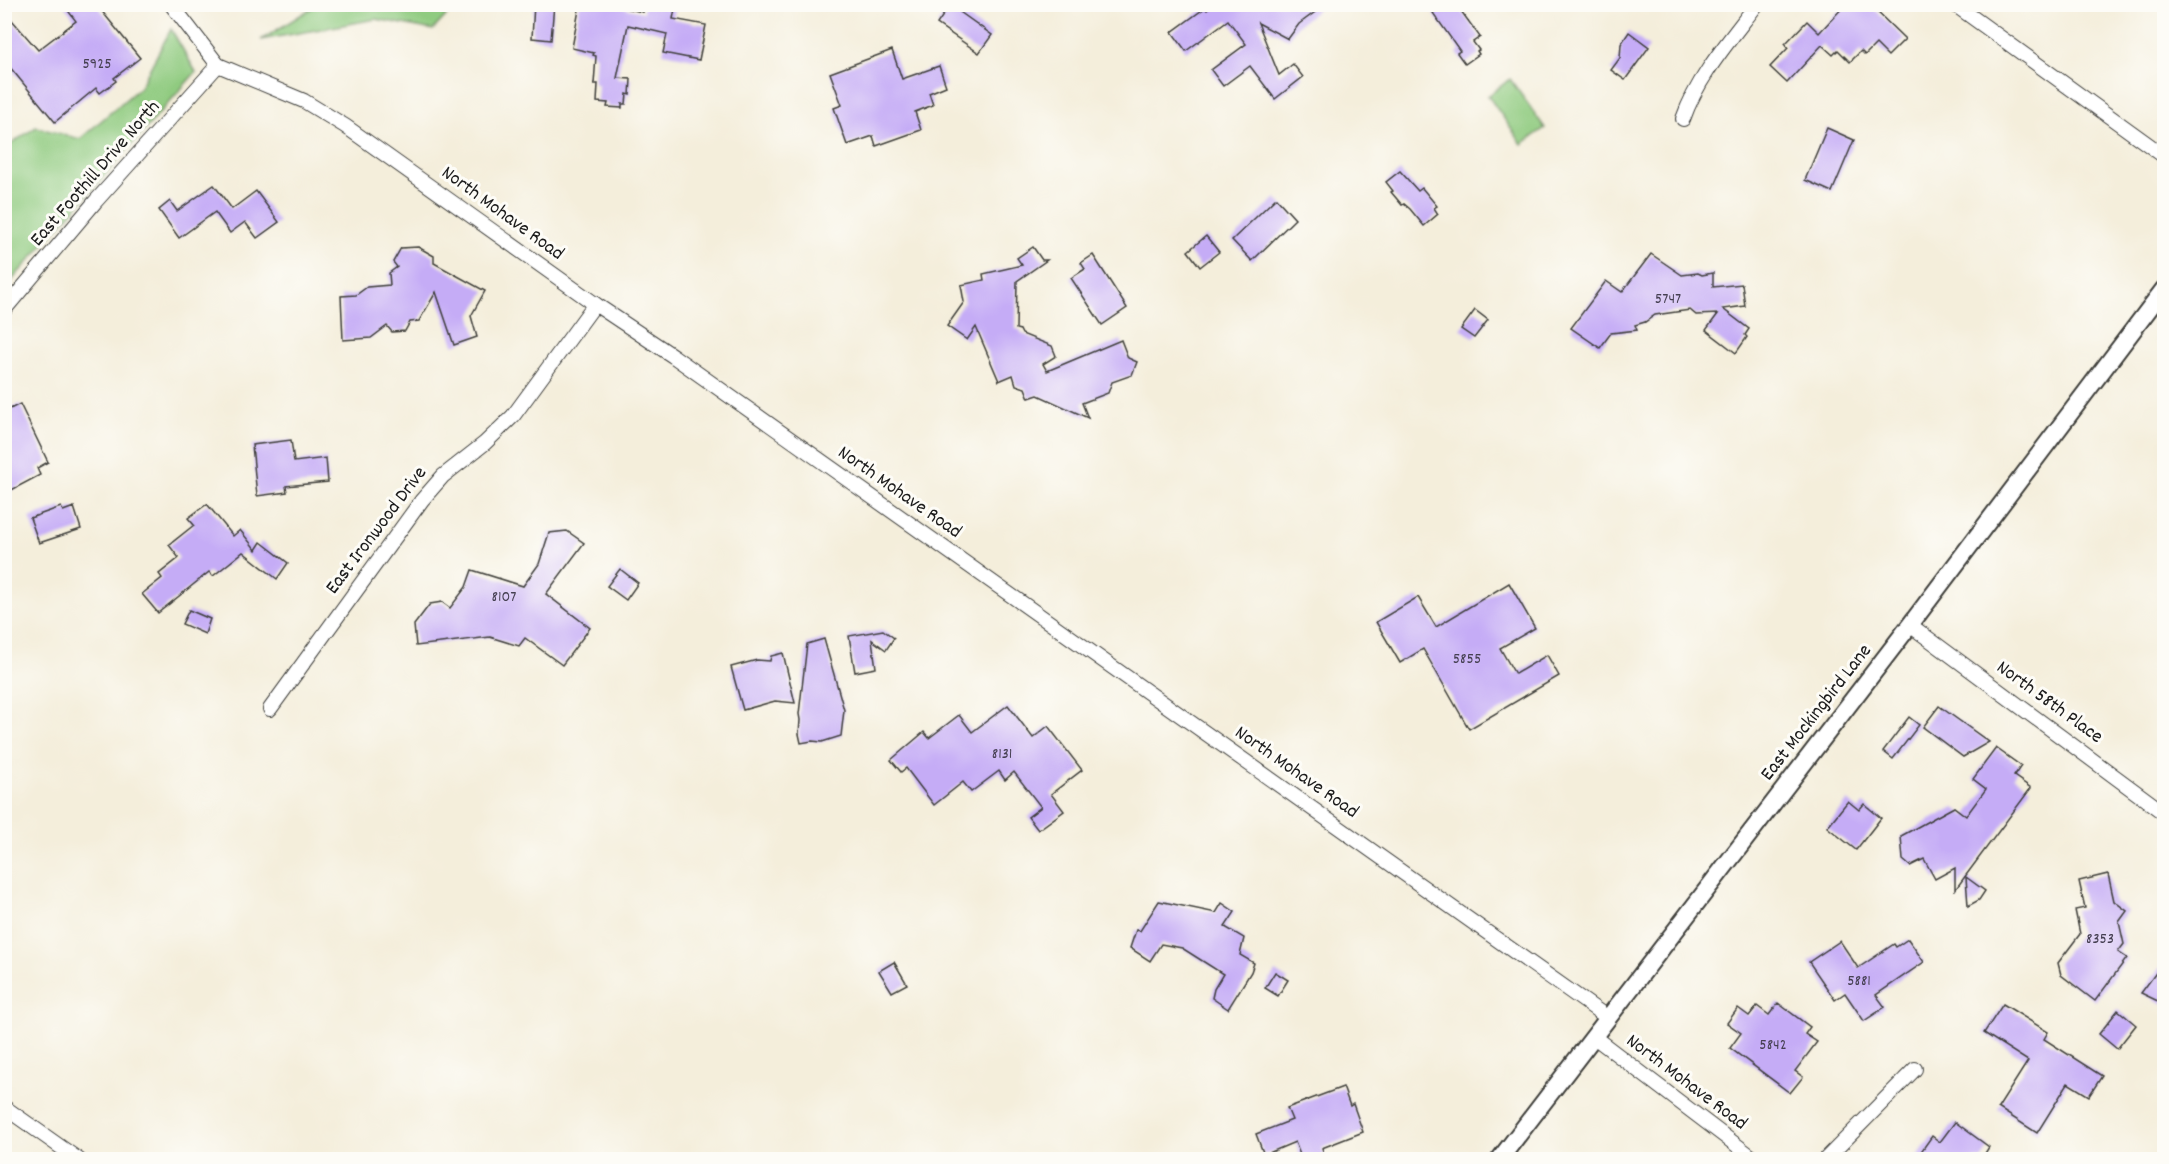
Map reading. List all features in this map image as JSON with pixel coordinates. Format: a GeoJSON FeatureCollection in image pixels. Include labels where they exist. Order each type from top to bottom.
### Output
{"type":"FeatureCollection","features":[{"type":"Feature","properties":{"kind":"street"},"geometry":{"type":"LineString","coordinates":[[171,4],[218,66]]}},
{"type":"Feature","properties":{"kind":"street"},"geometry":{"type":"LineString","coordinates":[[1683,119],[1688,104],[1701,82],[1757,4]]}},
{"type":"Feature","properties":{"kind":"street"},"geometry":{"type":"LineString","coordinates":[[1954,4],[2164,156]]}},
{"type":"Feature","properties":{"kind":"street","name":"North Mohave Road"},"geometry":{"type":"LineString","coordinates":[[218,66],[304,101],[345,126],[1608,1018]]}},
{"type":"Feature","properties":{"kind":"street","name":"East Foothill Drive North"},"geometry":{"type":"LineString","coordinates":[[4,310],[95,202],[218,66]]}},
{"type":"Feature","properties":{"kind":"street","name":"East Mockingbird Lane"},"geometry":{"type":"LineString","coordinates":[[1499,1160],[1910,625],[2164,289]]}},
{"type":"Feature","properties":{"kind":"street","name":"East Ironwood Drive"},"geometry":{"type":"LineString","coordinates":[[270,709],[422,500],[443,476],[485,443],[513,416],[595,304]]}},
{"type":"Feature","properties":{"kind":"street","name":"North 58th Place"},"geometry":{"type":"LineString","coordinates":[[1910,625],[2164,813]]}},
{"type":"Feature","properties":{"kind":"street","name":"North Mohave Road"},"geometry":{"type":"LineString","coordinates":[[1594,1037],[1756,1160]]}},
{"type":"Feature","properties":{"kind":"street"},"geometry":{"type":"LineString","coordinates":[[1825,1160],[1915,1069]]}},
{"type":"Feature","properties":{"kind":"street"},"geometry":{"type":"LineString","coordinates":[[4,1107],[79,1160]]}},
{"type":"Feature","properties":{"kind":"green space"},"geometry":{"type":"Polygon","coordinates":[[[318,4],[456,5],[433,30],[376,19],[261,40],[318,4]]]}},
{"type":"Feature","properties":{"kind":"green space"},"geometry":{"type":"Polygon","coordinates":[[[171,29],[196,72],[5,288],[5,148],[36,127],[80,139],[140,87],[171,29]]]}},
{"type":"Feature","properties":{"kind":"green space"},"geometry":{"type":"Polygon","coordinates":[[[1510,79],[1545,128],[1522,144],[1488,96],[1510,79]]]}},
{"type":"Feature","properties":{"kind":"building"},"geometry":{"type":"Polygon","coordinates":[[[63,4],[96,4],[140,58],[114,78],[116,81],[100,93],[96,88],[55,122],[4,60],[4,27],[12,20],[38,50],[76,21],[63,4]]]}},
{"type":"Feature","properties":{"kind":"building"},"geometry":{"type":"Polygon","coordinates":[[[534,4],[554,4],[551,40],[532,38],[534,4]]]}},
{"type":"Feature","properties":{"kind":"building"},"geometry":{"type":"Polygon","coordinates":[[[580,4],[606,4],[643,12],[644,4],[676,4],[673,19],[706,25],[699,60],[663,53],[667,34],[628,25],[617,78],[631,79],[630,95],[627,94],[626,104],[622,104],[622,108],[607,107],[608,103],[597,102],[598,84],[594,84],[596,56],[593,55],[594,53],[572,48],[580,4]]]}},
{"type":"Feature","properties":{"kind":"building"},"geometry":{"type":"Polygon","coordinates":[[[1215,4],[1326,4],[1299,24],[1288,39],[1258,23],[1279,75],[1293,64],[1303,77],[1275,99],[1250,66],[1223,86],[1211,70],[1246,44],[1228,20],[1186,51],[1172,32],[1205,8],[1207,10],[1215,4]]]}},
{"type":"Feature","properties":{"kind":"building"},"geometry":{"type":"Polygon","coordinates":[[[1444,4],[1456,4],[1480,37],[1473,42],[1479,54],[1465,64],[1457,53],[1460,51],[1433,13],[1444,4]]]}},
{"type":"Feature","properties":{"kind":"building"},"geometry":{"type":"Polygon","coordinates":[[[1846,4],[1869,4],[1905,39],[1888,56],[1876,44],[1865,55],[1861,51],[1850,62],[1838,50],[1833,55],[1822,45],[1787,83],[1770,67],[1788,48],[1785,44],[1807,21],[1819,33],[1846,4]]]}},
{"type":"Feature","properties":{"kind":"building"},"geometry":{"type":"Polygon","coordinates":[[[950,5],[992,35],[979,53],[937,24],[950,5]]]}},
{"type":"Feature","properties":{"kind":"building"},"geometry":{"type":"Polygon","coordinates":[[[1629,32],[1649,47],[1625,80],[1611,70],[1620,58],[1621,44],[1629,32]]]}},
{"type":"Feature","properties":{"kind":"building"},"geometry":{"type":"Polygon","coordinates":[[[892,50],[902,79],[939,66],[946,86],[929,93],[933,105],[915,112],[921,130],[876,146],[873,136],[847,145],[834,108],[842,105],[830,73],[892,50]]]}},
{"type":"Feature","properties":{"kind":"building"},"geometry":{"type":"Polygon","coordinates":[[[1827,128],[1854,140],[1832,192],[1805,180],[1827,128]]]}},
{"type":"Feature","properties":{"kind":"building"},"geometry":{"type":"Polygon","coordinates":[[[1400,171],[1418,191],[1422,188],[1437,206],[1434,208],[1438,214],[1424,226],[1410,209],[1402,205],[1386,182],[1400,171]]]}},
{"type":"Feature","properties":{"kind":"building"},"geometry":{"type":"Polygon","coordinates":[[[214,185],[232,209],[256,191],[279,222],[257,238],[245,222],[230,233],[215,212],[179,238],[159,210],[170,201],[177,211],[214,185]]]}},
{"type":"Feature","properties":{"kind":"building"},"geometry":{"type":"Polygon","coordinates":[[[1276,198],[1295,219],[1252,261],[1232,240],[1276,198]]]}},
{"type":"Feature","properties":{"kind":"building"},"geometry":{"type":"Polygon","coordinates":[[[1206,236],[1219,252],[1200,267],[1188,251],[1206,236]]]}},
{"type":"Feature","properties":{"kind":"building"},"geometry":{"type":"Polygon","coordinates":[[[418,247],[434,256],[434,263],[485,291],[471,316],[477,337],[454,345],[436,292],[419,321],[410,322],[405,331],[392,332],[387,326],[371,338],[343,340],[341,296],[356,295],[367,287],[390,285],[389,273],[397,267],[393,262],[401,248],[418,247]]]}},
{"type":"Feature","properties":{"kind":"building"},"geometry":{"type":"Polygon","coordinates":[[[1033,247],[1042,260],[1047,260],[1017,281],[1016,329],[1022,334],[1052,346],[1056,356],[1043,364],[1047,371],[1121,340],[1128,358],[1137,362],[1132,375],[1112,382],[1108,393],[1082,403],[1088,418],[1038,395],[1029,398],[1025,388],[1016,385],[1013,375],[999,381],[976,327],[967,340],[947,326],[964,302],[961,285],[984,280],[983,274],[1022,265],[1017,258],[1033,247]]]}},
{"type":"Feature","properties":{"kind":"building"},"geometry":{"type":"Polygon","coordinates":[[[1651,254],[1682,275],[1713,273],[1713,287],[1742,284],[1745,306],[1723,309],[1749,329],[1745,335],[1747,337],[1736,353],[1706,330],[1718,314],[1696,315],[1690,310],[1655,315],[1635,325],[1637,330],[1611,333],[1600,348],[1571,328],[1606,281],[1622,292],[1651,254]]]}},
{"type":"Feature","properties":{"kind":"building"},"geometry":{"type":"Polygon","coordinates":[[[1093,255],[1127,308],[1102,325],[1071,278],[1085,269],[1081,263],[1093,255]]]}},
{"type":"Feature","properties":{"kind":"building"},"geometry":{"type":"Polygon","coordinates":[[[1475,310],[1488,320],[1474,338],[1461,329],[1475,310]]]}},
{"type":"Feature","properties":{"kind":"building"},"geometry":{"type":"Polygon","coordinates":[[[20,404],[48,462],[37,468],[40,475],[4,494],[4,412],[20,404]]]}},
{"type":"Feature","properties":{"kind":"building"},"geometry":{"type":"Polygon","coordinates":[[[291,440],[294,462],[326,458],[328,482],[286,486],[287,492],[257,496],[252,445],[291,440]]]}},
{"type":"Feature","properties":{"kind":"building"},"geometry":{"type":"Polygon","coordinates":[[[207,504],[233,536],[240,530],[256,550],[261,542],[288,563],[277,579],[243,552],[213,576],[209,572],[158,613],[142,594],[162,578],[159,574],[179,558],[169,545],[194,525],[188,518],[207,504]]]}},
{"type":"Feature","properties":{"kind":"building"},"geometry":{"type":"Polygon","coordinates":[[[61,507],[63,511],[74,507],[81,529],[39,543],[30,518],[61,507]]]}},
{"type":"Feature","properties":{"kind":"building"},"geometry":{"type":"Polygon","coordinates":[[[567,531],[584,543],[546,594],[590,628],[562,665],[525,638],[519,646],[490,637],[416,646],[414,625],[430,604],[442,602],[450,608],[466,587],[472,570],[523,586],[539,564],[549,533],[567,531]]]}},
{"type":"Feature","properties":{"kind":"building"},"geometry":{"type":"Polygon","coordinates":[[[620,569],[638,583],[626,600],[607,586],[620,569]]]}},
{"type":"Feature","properties":{"kind":"building"},"geometry":{"type":"Polygon","coordinates":[[[1509,583],[1535,628],[1500,648],[1515,674],[1547,655],[1559,676],[1469,729],[1423,649],[1400,663],[1376,622],[1418,597],[1436,627],[1509,583]]]}},
{"type":"Feature","properties":{"kind":"building"},"geometry":{"type":"Polygon","coordinates":[[[189,610],[210,619],[205,634],[182,624],[189,610]]]}},
{"type":"Feature","properties":{"kind":"building"},"geometry":{"type":"Polygon","coordinates":[[[883,630],[894,638],[886,650],[872,640],[876,668],[855,672],[849,636],[883,630]]]}},
{"type":"Feature","properties":{"kind":"building"},"geometry":{"type":"Polygon","coordinates":[[[824,639],[844,710],[841,736],[822,742],[801,743],[799,714],[807,644],[824,639]]]}},
{"type":"Feature","properties":{"kind":"building"},"geometry":{"type":"Polygon","coordinates":[[[783,653],[795,703],[775,701],[743,710],[731,667],[757,660],[770,661],[771,656],[783,653]]]}},
{"type":"Feature","properties":{"kind":"building"},"geometry":{"type":"Polygon","coordinates":[[[1008,705],[1033,738],[1048,726],[1082,770],[1051,794],[1064,811],[1038,830],[1028,817],[1041,807],[1014,772],[1005,780],[999,771],[971,792],[963,782],[934,805],[906,768],[901,772],[891,760],[924,732],[929,738],[959,715],[972,732],[1008,705]]]}},
{"type":"Feature","properties":{"kind":"building"},"geometry":{"type":"Polygon","coordinates":[[[1939,706],[1989,742],[1963,757],[1923,727],[1939,706]]]}},
{"type":"Feature","properties":{"kind":"building"},"geometry":{"type":"Polygon","coordinates":[[[1909,717],[1919,725],[1893,759],[1883,751],[1909,717]]]}},
{"type":"Feature","properties":{"kind":"building"},"geometry":{"type":"Polygon","coordinates":[[[1996,748],[2021,766],[2014,776],[2031,788],[1955,890],[1955,868],[1935,879],[1924,859],[1910,866],[1903,860],[1901,836],[1954,807],[1966,816],[1986,789],[1973,779],[1996,748]]]}},
{"type":"Feature","properties":{"kind":"building"},"geometry":{"type":"Polygon","coordinates":[[[1848,801],[1859,810],[1864,804],[1881,818],[1856,850],[1827,827],[1848,801]]]}},
{"type":"Feature","properties":{"kind":"building"},"geometry":{"type":"Polygon","coordinates":[[[2108,874],[2114,901],[2127,911],[2119,922],[2124,944],[2118,952],[2127,958],[2095,1001],[2061,975],[2058,963],[2080,934],[2075,910],[2085,908],[2079,881],[2108,874]]]}},
{"type":"Feature","properties":{"kind":"building"},"geometry":{"type":"Polygon","coordinates":[[[1966,877],[1985,891],[1979,900],[1968,906],[1966,877]]]}},
{"type":"Feature","properties":{"kind":"building"},"geometry":{"type":"Polygon","coordinates":[[[1159,901],[1216,913],[1222,903],[1235,912],[1225,927],[1244,938],[1240,955],[1254,963],[1251,972],[1228,1009],[1212,998],[1214,989],[1223,974],[1182,948],[1161,944],[1150,961],[1130,948],[1136,930],[1140,931],[1159,901]]]}},
{"type":"Feature","properties":{"kind":"building"},"geometry":{"type":"Polygon","coordinates":[[[1908,939],[1924,962],[1876,995],[1885,1007],[1864,1021],[1845,993],[1835,1000],[1809,962],[1840,941],[1858,968],[1894,944],[1896,947],[1908,939]]]}},
{"type":"Feature","properties":{"kind":"building"},"geometry":{"type":"Polygon","coordinates":[[[894,962],[907,984],[892,992],[879,971],[894,962]]]}},
{"type":"Feature","properties":{"kind":"building"},"geometry":{"type":"Polygon","coordinates":[[[2164,962],[2164,1004],[2141,993],[2164,962]]]}},
{"type":"Feature","properties":{"kind":"building"},"geometry":{"type":"Polygon","coordinates":[[[1275,972],[1288,980],[1278,996],[1265,988],[1275,972]]]}},
{"type":"Feature","properties":{"kind":"building"},"geometry":{"type":"Polygon","coordinates":[[[1778,1003],[1810,1027],[1805,1034],[1817,1042],[1795,1071],[1803,1077],[1790,1093],[1730,1048],[1741,1033],[1727,1023],[1738,1008],[1749,1016],[1757,1006],[1769,1015],[1778,1003]]]}},
{"type":"Feature","properties":{"kind":"building"},"geometry":{"type":"Polygon","coordinates":[[[2003,1004],[2048,1032],[2044,1039],[2102,1076],[2089,1096],[2068,1083],[2037,1133],[1998,1108],[2028,1061],[1984,1033],[2003,1004]]]}},
{"type":"Feature","properties":{"kind":"building"},"geometry":{"type":"Polygon","coordinates":[[[2118,1010],[2136,1025],[2117,1049],[2099,1034],[2118,1010]]]}},
{"type":"Feature","properties":{"kind":"building"},"geometry":{"type":"Polygon","coordinates":[[[1343,1087],[1350,1106],[1353,1104],[1363,1132],[1322,1148],[1326,1160],[1302,1160],[1295,1142],[1264,1155],[1256,1134],[1292,1120],[1287,1108],[1343,1087]]]}},
{"type":"Feature","properties":{"kind":"building"},"geometry":{"type":"Polygon","coordinates":[[[1955,1122],[1989,1147],[1981,1160],[1915,1160],[1932,1136],[1940,1142],[1955,1122]]]}}]}
